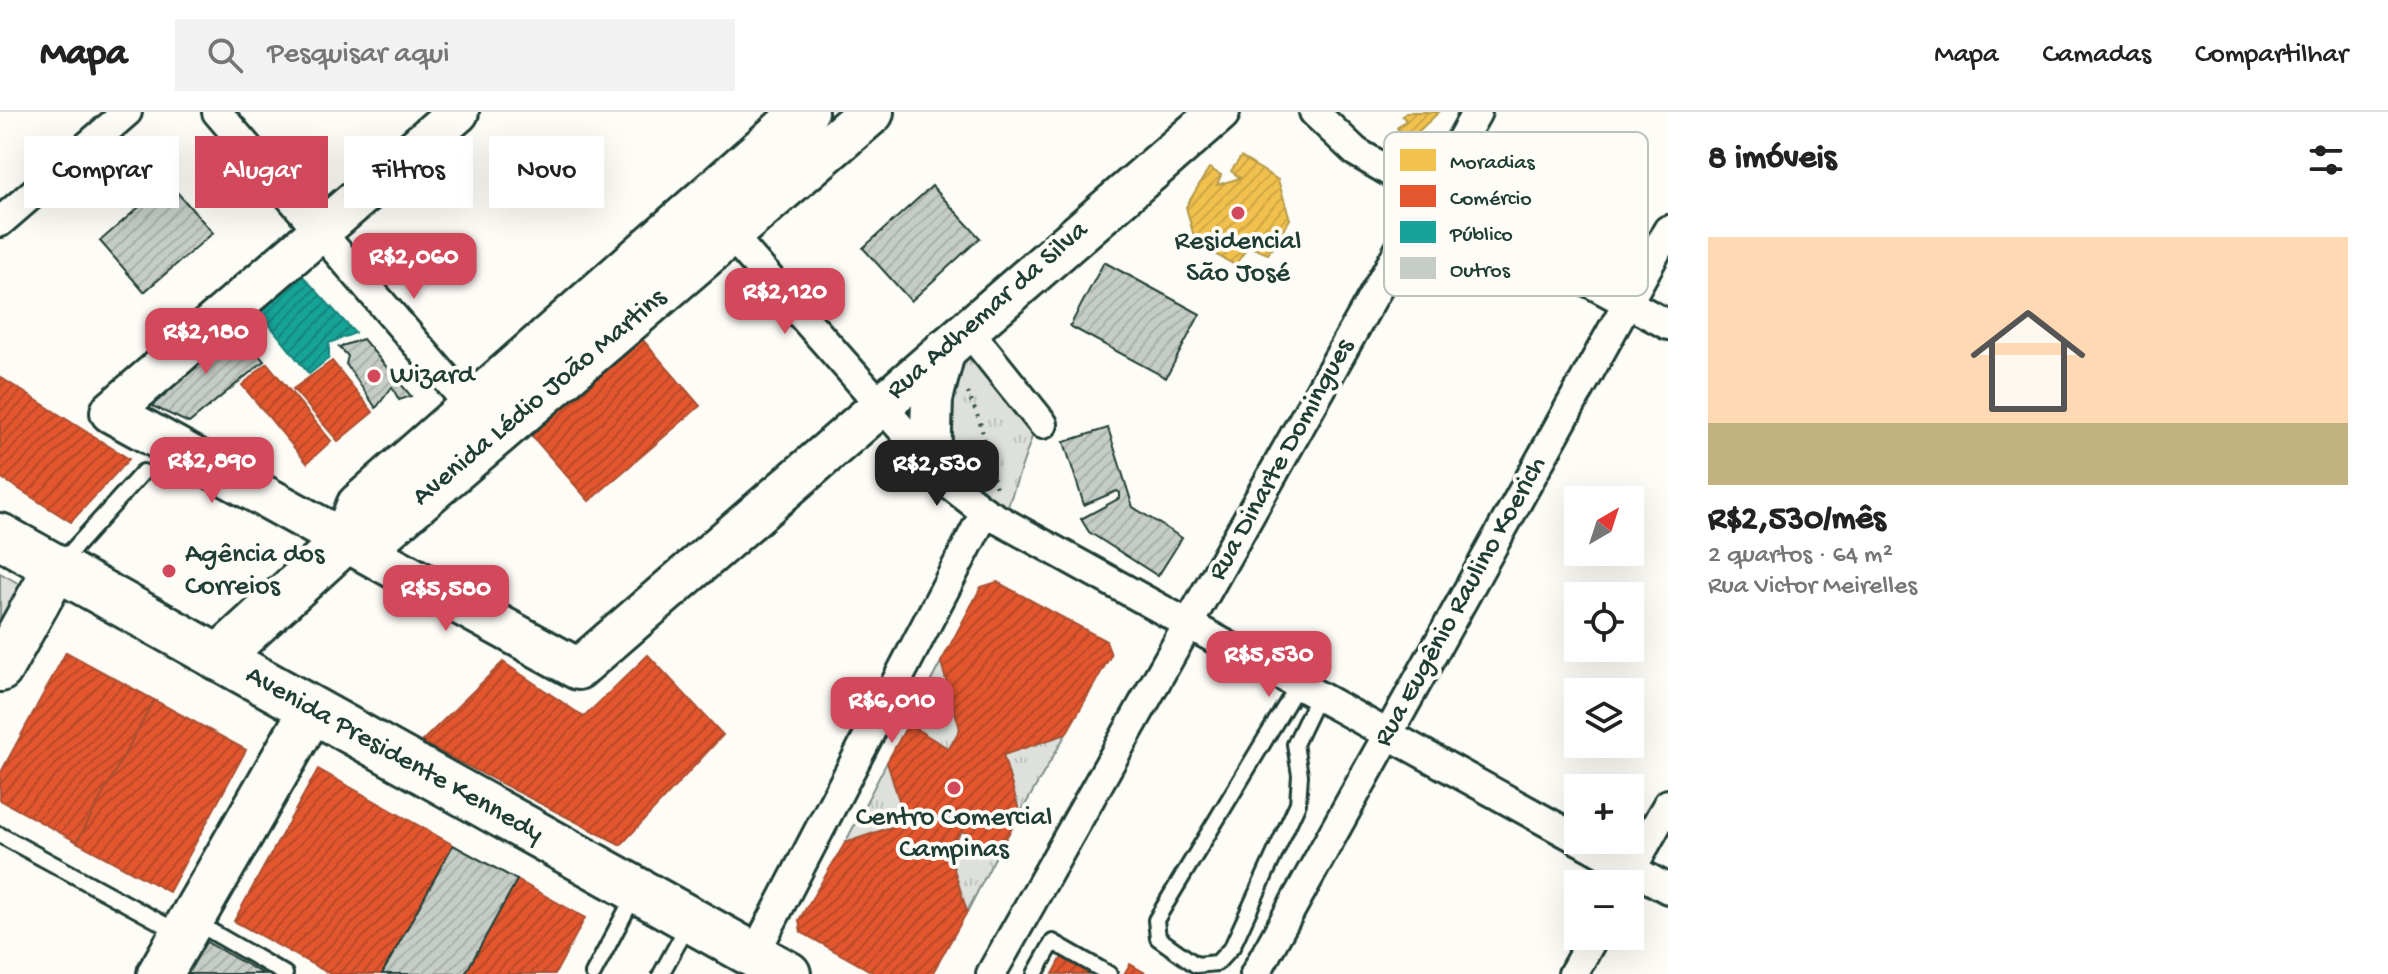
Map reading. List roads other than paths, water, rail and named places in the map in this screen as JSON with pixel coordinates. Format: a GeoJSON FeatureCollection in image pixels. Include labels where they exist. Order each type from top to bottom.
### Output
{"type":"FeatureCollection","features":[{"type":"Feature","properties":{"kind":"main road","name":"Avenida Lédio João Martins"},"geometry":{"type":"LineString","coordinates":[[218,658],[345,541],[359,506],[805,112]]}},
{"type":"Feature","properties":{"kind":"main road","name":"Avenida Lédio João Martins"},"geometry":{"type":"LineString","coordinates":[[345,541],[385,529],[871,112]]}},
{"type":"Feature","properties":{"kind":"main road","name":"Avenida Presidente Kennedy"},"geometry":{"type":"LineString","coordinates":[[0,536],[771,964]]}},
{"type":"Feature","properties":{"kind":"main road"},"geometry":{"type":"LineString","coordinates":[[0,669],[56,568]]}},
{"type":"Feature","properties":{"kind":"main road"},"geometry":{"type":"LineString","coordinates":[[160,974],[312,710]]}},
{"type":"Feature","properties":{"kind":"street"},"geometry":{"type":"LineString","coordinates":[[0,222],[127,112]]}},
{"type":"Feature","properties":{"kind":"street"},"geometry":{"type":"LineString","coordinates":[[217,112],[470,406]]}},
{"type":"Feature","properties":{"kind":"street"},"geometry":{"type":"LineString","coordinates":[[345,541],[111,412],[458,112]]}},
{"type":"Feature","properties":{"kind":"street","name":"Rua Adhemar da Silva"},"geometry":{"type":"LineString","coordinates":[[345,541],[578,669],[1219,112]]}},
{"type":"Feature","properties":{"kind":"street"},"geometry":{"type":"LineString","coordinates":[[1314,112],[1356,152],[1384,168]]}},
{"type":"Feature","properties":{"kind":"street","name":"Rua Dinarte Domingues"},"geometry":{"type":"LineString","coordinates":[[1466,132],[1477,112]]}},
{"type":"Feature","properties":{"kind":"street","name":"Rua Eugênio Raulino Koerich"},"geometry":{"type":"LineString","coordinates":[[1648,266],[1668,230]]}},
{"type":"Feature","properties":{"kind":"street"},"geometry":{"type":"LineString","coordinates":[[730,234],[953,487],[991,502],[1189,625],[1564,832]]}},
{"type":"Feature","properties":{"kind":"street","name":"Rua Dinarte Domingues"},"geometry":{"type":"LineString","coordinates":[[991,974],[1384,279]]}},
{"type":"Feature","properties":{"kind":"street"},"geometry":{"type":"LineString","coordinates":[[1615,296],[1668,325]]}},
{"type":"Feature","properties":{"kind":"street","name":"Rua Eugênio Raulino Koerich"},"geometry":{"type":"LineString","coordinates":[[1255,974],[1632,296]]}},
{"type":"Feature","properties":{"kind":"street"},"geometry":{"type":"LineString","coordinates":[[930,461],[932,399],[956,339],[1043,424]]}},
{"type":"Feature","properties":{"kind":"street"},"geometry":{"type":"LineString","coordinates":[[771,964],[991,502]]}},
{"type":"Feature","properties":{"kind":"street"},"geometry":{"type":"LineString","coordinates":[[1630,870],[1668,804]]}},
{"type":"Feature","properties":{"kind":"street"},"geometry":{"type":"LineString","coordinates":[[1598,854],[1619,870]]}},
{"type":"Feature","properties":{"kind":"street"},"geometry":{"type":"LineString","coordinates":[[1644,881],[1668,889]]}},
{"type":"Feature","properties":{"kind":"street"},"geometry":{"type":"LineString","coordinates":[[1573,974],[1586,950]]}},
{"type":"Feature","properties":{"kind":"lane"},"geometry":{"type":"LineString","coordinates":[[56,568],[143,472]]}},
{"type":"Feature","properties":{"kind":"lane"},"geometry":{"type":"LineString","coordinates":[[1308,691],[1295,744],[1300,775],[1298,803],[1232,947],[1217,963],[1196,965],[1158,938],[1156,920],[1272,729],[1308,691]]}},
{"type":"Feature","properties":{"kind":"lane"},"geometry":{"type":"LineString","coordinates":[[1272,729],[1295,744]]}},
{"type":"Feature","properties":{"kind":"lane"},"geometry":{"type":"LineString","coordinates":[[0,835],[285,974]]}},
{"type":"Feature","properties":{"kind":"lane"},"geometry":{"type":"LineString","coordinates":[[593,974],[637,890]]}},
{"type":"Feature","properties":{"kind":"lane"},"geometry":{"type":"LineString","coordinates":[[661,974],[691,920]]}},
{"type":"Feature","properties":{"kind":"lane"},"geometry":{"type":"LineString","coordinates":[[1035,974],[1053,942],[1109,974]]}},
{"type":"Feature","properties":{"kind":"place","name":"Residencial São José"},"geometry":{"type":"Point","coordinates":[1238,213]}},
{"type":"Feature","properties":{"kind":"place","name":"Wizard"},"geometry":{"type":"Point","coordinates":[374,376]}},
{"type":"Feature","properties":{"kind":"place","name":"Agência dos Correios"},"geometry":{"type":"Point","coordinates":[169,571]}},
{"type":"Feature","properties":{"kind":"place","name":"Centro Comercial Campinas"},"geometry":{"type":"Point","coordinates":[954,788]}}]}
